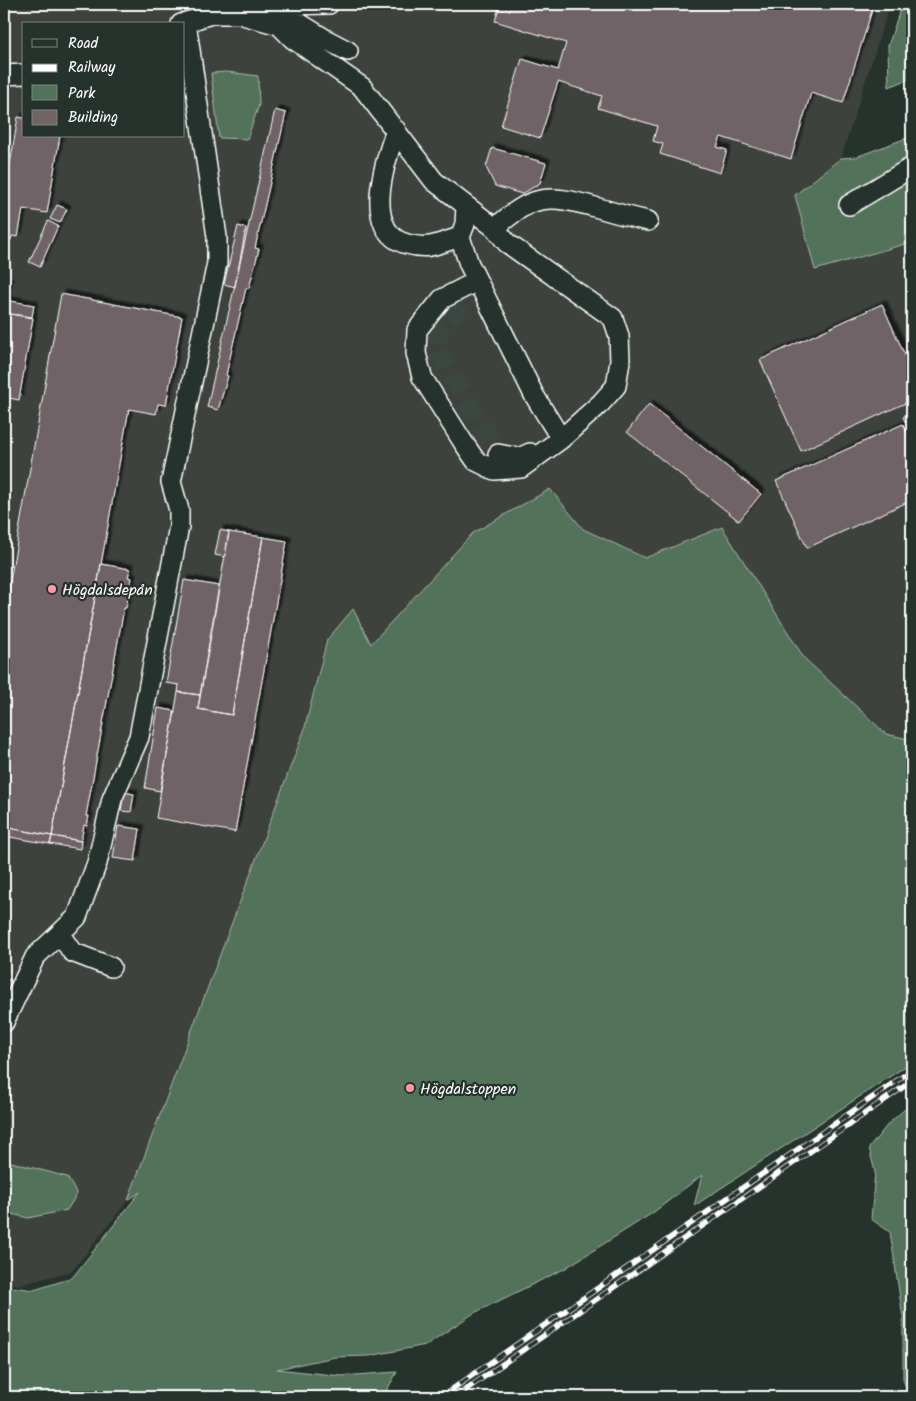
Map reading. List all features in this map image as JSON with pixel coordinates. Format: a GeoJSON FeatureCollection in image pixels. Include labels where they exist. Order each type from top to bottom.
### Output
{"type":"FeatureCollection","features":[{"type":"Feature","properties":{"kind":"street"},"geometry":{"type":"LineString","coordinates":[[185,23],[211,14],[239,14],[281,6],[329,4]]}},
{"type":"Feature","properties":{"kind":"street"},"geometry":{"type":"LineString","coordinates":[[281,6],[348,51]]}},
{"type":"Feature","properties":{"kind":"street"},"geometry":{"type":"LineString","coordinates":[[239,14],[279,25],[293,39],[362,87],[434,181],[495,228],[507,243],[613,318],[619,336],[620,361],[616,386],[601,403],[561,439],[521,468],[494,470],[476,461],[422,377],[416,353],[417,330],[442,299],[477,281]]}},
{"type":"Feature","properties":{"kind":"street"},"geometry":{"type":"LineString","coordinates":[[4,1022],[35,957],[78,917],[97,863],[112,799],[139,737],[179,526],[179,510],[171,482],[217,264],[216,237],[190,48],[185,27]]}},
{"type":"Feature","properties":{"kind":"street"},"geometry":{"type":"LineString","coordinates":[[4,76],[22,74]]}},
{"type":"Feature","properties":{"kind":"street"},"geometry":{"type":"LineString","coordinates":[[396,130],[385,162],[382,184],[380,206],[384,224],[396,241],[412,246],[428,246],[460,237]]}},
{"type":"Feature","properties":{"kind":"street"},"geometry":{"type":"LineString","coordinates":[[849,205],[912,167]]}},
{"type":"Feature","properties":{"kind":"street"},"geometry":{"type":"LineString","coordinates":[[495,228],[514,211],[547,198],[563,198],[648,221]]}},
{"type":"Feature","properties":{"kind":"street"},"geometry":{"type":"LineString","coordinates":[[466,206],[465,224],[460,237],[477,281],[534,395],[561,439]]}},
{"type":"Feature","properties":{"kind":"street"},"geometry":{"type":"LineString","coordinates":[[498,454],[519,458],[561,439]]}},
{"type":"Feature","properties":{"kind":"street"},"geometry":{"type":"LineString","coordinates":[[60,934],[72,952],[112,967]]}},
{"type":"Feature","properties":{"kind":"shaded area"},"geometry":{"type":"Polygon","coordinates":[[[4,4],[890,4],[841,158],[795,195],[815,270],[912,242],[912,740],[886,734],[804,658],[722,527],[645,558],[583,529],[550,489],[473,533],[371,645],[327,640],[304,731],[128,1200],[72,1271],[19,1285],[4,1282],[4,4]]]}},
{"type":"Feature","properties":{"kind":"green space"},"geometry":{"type":"Polygon","coordinates":[[[902,4],[912,4],[912,78],[889,87],[888,46],[902,4]]]}},
{"type":"Feature","properties":{"kind":"green space"},"geometry":{"type":"Polygon","coordinates":[[[227,72],[258,76],[259,105],[247,139],[219,138],[211,73],[227,72]]]}},
{"type":"Feature","properties":{"kind":"green space"},"geometry":{"type":"Polygon","coordinates":[[[912,136],[912,242],[815,270],[795,195],[841,158],[856,157],[912,136]]]}},
{"type":"Feature","properties":{"kind":"green space"},"geometry":{"type":"Polygon","coordinates":[[[550,489],[583,529],[645,558],[722,527],[804,658],[886,734],[912,740],[912,1062],[694,1206],[702,1175],[654,1212],[564,1269],[474,1313],[426,1345],[369,1356],[335,1357],[277,1369],[342,1376],[397,1372],[383,1397],[4,1397],[4,1286],[34,1290],[72,1278],[140,1192],[128,1200],[304,731],[327,640],[353,609],[371,644],[473,533],[550,489]]]}},
{"type":"Feature","properties":{"kind":"green space"},"geometry":{"type":"Polygon","coordinates":[[[912,1103],[912,1397],[909,1397],[903,1379],[903,1318],[890,1232],[871,1219],[875,1172],[869,1148],[889,1123],[912,1103]]]}},
{"type":"Feature","properties":{"kind":"green space"},"geometry":{"type":"Polygon","coordinates":[[[4,1160],[67,1177],[77,1194],[67,1210],[28,1218],[4,1212],[4,1160]]]}},
{"type":"Feature","properties":{"kind":"building"},"geometry":{"type":"Polygon","coordinates":[[[500,4],[874,4],[843,103],[811,93],[791,159],[721,137],[717,147],[727,150],[720,173],[660,154],[663,144],[653,141],[657,126],[598,108],[602,96],[558,82],[540,138],[501,126],[522,59],[558,70],[566,43],[495,21],[500,4]]]}},
{"type":"Feature","properties":{"kind":"building"},"geometry":{"type":"Polygon","coordinates":[[[275,110],[286,113],[255,248],[259,249],[249,288],[246,288],[226,375],[228,376],[218,410],[207,407],[275,110]]]}},
{"type":"Feature","properties":{"kind":"building"},"geometry":{"type":"Polygon","coordinates":[[[18,117],[22,118],[22,138],[60,138],[47,213],[23,209],[18,237],[12,236],[11,240],[4,239],[4,200],[18,117]]]}},
{"type":"Feature","properties":{"kind":"building"},"geometry":{"type":"Polygon","coordinates":[[[492,148],[546,163],[540,183],[522,194],[495,186],[486,167],[492,148]]]}},
{"type":"Feature","properties":{"kind":"building"},"geometry":{"type":"Polygon","coordinates":[[[57,205],[67,209],[60,223],[50,219],[57,205]]]}},
{"type":"Feature","properties":{"kind":"building"},"geometry":{"type":"Polygon","coordinates":[[[48,221],[58,226],[40,267],[29,262],[48,221]]]}},
{"type":"Feature","properties":{"kind":"building"},"geometry":{"type":"Polygon","coordinates":[[[238,226],[246,228],[235,287],[224,284],[238,226]]]}},
{"type":"Feature","properties":{"kind":"building"},"geometry":{"type":"Polygon","coordinates":[[[4,281],[9,282],[5,300],[34,305],[32,317],[4,313],[4,281]]]}},
{"type":"Feature","properties":{"kind":"building","name":"Högdalsdepån"},"geometry":{"type":"Polygon","coordinates":[[[61,294],[182,317],[166,405],[158,404],[156,414],[129,409],[52,836],[4,827],[4,615],[61,294]]]}},
{"type":"Feature","properties":{"kind":"building"},"geometry":{"type":"Polygon","coordinates":[[[882,304],[912,371],[912,400],[801,451],[760,360],[882,304]]]}},
{"type":"Feature","properties":{"kind":"building"},"geometry":{"type":"Polygon","coordinates":[[[4,313],[33,318],[19,400],[4,397],[4,313]]]}},
{"type":"Feature","properties":{"kind":"building"},"geometry":{"type":"Polygon","coordinates":[[[649,404],[761,494],[739,521],[627,432],[649,404]]]}},
{"type":"Feature","properties":{"kind":"building"},"geometry":{"type":"Polygon","coordinates":[[[912,412],[912,436],[903,417],[912,412]]]}},
{"type":"Feature","properties":{"kind":"building"},"geometry":{"type":"Polygon","coordinates":[[[903,424],[912,444],[912,500],[807,548],[776,481],[903,424]]]}},
{"type":"Feature","properties":{"kind":"building"},"geometry":{"type":"Polygon","coordinates":[[[220,530],[229,532],[225,557],[215,555],[220,530]]]}},
{"type":"Feature","properties":{"kind":"building"},"geometry":{"type":"Polygon","coordinates":[[[229,532],[263,537],[232,715],[198,709],[229,532]]]}},
{"type":"Feature","properties":{"kind":"building"},"geometry":{"type":"Polygon","coordinates":[[[263,537],[287,541],[235,832],[156,818],[178,692],[200,695],[198,709],[232,715],[263,537]]]}},
{"type":"Feature","properties":{"kind":"building"},"geometry":{"type":"Polygon","coordinates":[[[101,564],[130,569],[128,577],[132,578],[126,608],[124,608],[86,816],[89,816],[87,826],[84,825],[81,841],[52,836],[101,564]]]}},
{"type":"Feature","properties":{"kind":"building"},"geometry":{"type":"Polygon","coordinates":[[[184,580],[219,586],[200,695],[178,692],[179,685],[166,683],[184,580]]]}},
{"type":"Feature","properties":{"kind":"building"},"geometry":{"type":"Polygon","coordinates":[[[158,708],[175,711],[160,791],[145,788],[158,708]]]}},
{"type":"Feature","properties":{"kind":"building"},"geometry":{"type":"Polygon","coordinates":[[[124,792],[134,794],[131,812],[121,811],[124,792]]]}},
{"type":"Feature","properties":{"kind":"building"},"geometry":{"type":"Polygon","coordinates":[[[118,826],[140,829],[135,861],[113,858],[118,826]]]}},
{"type":"Feature","properties":{"kind":"building"},"geometry":{"type":"Polygon","coordinates":[[[4,827],[52,836],[50,844],[4,836],[4,827]]]}},
{"type":"Feature","properties":{"kind":"building"},"geometry":{"type":"Polygon","coordinates":[[[52,836],[81,841],[80,849],[50,844],[52,836]]]}},
{"type":"Feature","properties":{"kind":"building"},"geometry":{"type":"Polygon","coordinates":[[[4,977],[13,982],[6,997],[4,996],[4,977]]]}},
{"type":"Feature","properties":{"kind":"tunnel"},"geometry":{"type":"LineString","coordinates":[[477,281],[464,301],[441,326],[437,350],[498,454]]}},
{"type":"Feature","properties":{"kind":"railway"},"geometry":{"type":"LineString","coordinates":[[441,1397],[912,1070]]}},
{"type":"Feature","properties":{"kind":"railway"},"geometry":{"type":"LineString","coordinates":[[455,1397],[912,1081]]}},
{"type":"Feature","properties":{"kind":"place","name":"Högdalsdepån"},"geometry":{"type":"Point","coordinates":[52,589]}},
{"type":"Feature","properties":{"kind":"place","name":"Högdalstoppen"},"geometry":{"type":"Point","coordinates":[410,1088]}}]}
